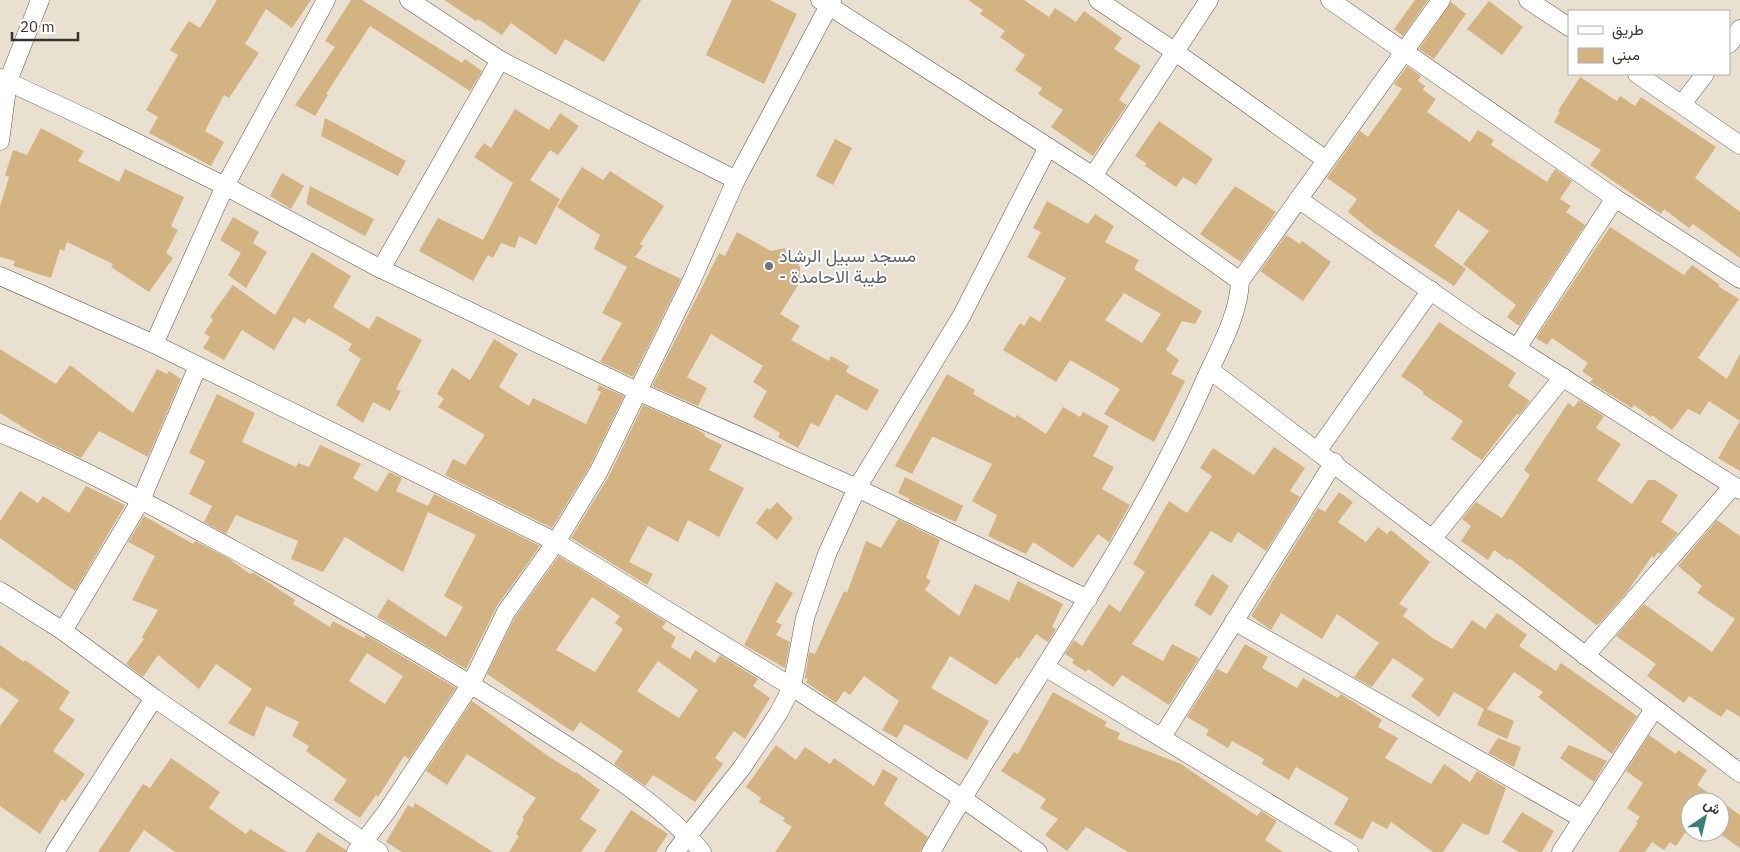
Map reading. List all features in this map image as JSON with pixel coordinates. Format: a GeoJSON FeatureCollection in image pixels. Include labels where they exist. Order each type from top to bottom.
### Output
{"type":"FeatureCollection","features":[{"type":"Feature","properties":{"kind":"street"},"geometry":{"type":"LineString","coordinates":[[0,141],[4,80],[40,0]]}},
{"type":"Feature","properties":{"kind":"street"},"geometry":{"type":"LineString","coordinates":[[154,344],[225,186],[326,0]]}},
{"type":"Feature","properties":{"kind":"street"},"geometry":{"type":"LineString","coordinates":[[409,0],[500,60],[736,180]]}},
{"type":"Feature","properties":{"kind":"street"},"geometry":{"type":"LineString","coordinates":[[1098,0],[1174,51],[1326,160]]}},
{"type":"Feature","properties":{"kind":"street"},"geometry":{"type":"LineString","coordinates":[[1094,176],[1209,0]]}},
{"type":"Feature","properties":{"kind":"street"},"geometry":{"type":"LineString","coordinates":[[1330,0],[1615,198],[1740,279]]}},
{"type":"Feature","properties":{"kind":"street"},"geometry":{"type":"LineString","coordinates":[[931,852],[962,798],[1088,599],[1165,464],[1210,370],[1238,303],[1240,281],[1441,0]]}},
{"type":"Feature","properties":{"kind":"street"},"geometry":{"type":"LineString","coordinates":[[1528,0],[1568,26]]}},
{"type":"Feature","properties":{"kind":"street"},"geometry":{"type":"LineString","coordinates":[[0,591],[63,631],[366,849],[471,684],[506,612],[556,542],[599,471],[691,282],[736,180],[827,2],[1094,176],[1240,281]]}},
{"type":"Feature","properties":{"kind":"street"},"geometry":{"type":"LineString","coordinates":[[1730,43],[1740,29]]}},
{"type":"Feature","properties":{"kind":"street"},"geometry":{"type":"LineString","coordinates":[[380,268],[500,60]]}},
{"type":"Feature","properties":{"kind":"street"},"geometry":{"type":"LineString","coordinates":[[1638,75],[1740,145]]}},
{"type":"Feature","properties":{"kind":"street"},"geometry":{"type":"LineString","coordinates":[[1682,104],[1704,75]]}},
{"type":"Feature","properties":{"kind":"street"},"geometry":{"type":"LineString","coordinates":[[4,80],[225,186],[380,268],[638,391],[857,488],[1088,599]]}},
{"type":"Feature","properties":{"kind":"street"},"geometry":{"type":"LineString","coordinates":[[675,852],[741,769],[778,714],[792,687],[805,618],[827,554],[857,488],[961,317],[1048,147]]}},
{"type":"Feature","properties":{"kind":"street"},"geometry":{"type":"LineString","coordinates":[[1298,198],[1517,348],[1736,488],[1585,656]]}},
{"type":"Feature","properties":{"kind":"street"},"geometry":{"type":"LineString","coordinates":[[1517,348],[1615,198]]}},
{"type":"Feature","properties":{"kind":"street"},"geometry":{"type":"LineString","coordinates":[[0,276],[154,344],[556,542],[792,687],[962,798],[1038,852]]}},
{"type":"Feature","properties":{"kind":"street"},"geometry":{"type":"LineString","coordinates":[[1318,450],[1431,290]]}},
{"type":"Feature","properties":{"kind":"street"},"geometry":{"type":"LineString","coordinates":[[63,631],[141,500],[198,366]]}},
{"type":"Feature","properties":{"kind":"street"},"geometry":{"type":"LineString","coordinates":[[1210,370],[1334,462],[1740,773]]}},
{"type":"Feature","properties":{"kind":"street"},"geometry":{"type":"LineString","coordinates":[[1433,538],[1563,377]]}},
{"type":"Feature","properties":{"kind":"street"},"geometry":{"type":"LineString","coordinates":[[0,433],[64,459],[141,500],[360,620],[471,684],[636,794],[688,835],[702,852]]}},
{"type":"Feature","properties":{"kind":"street"},"geometry":{"type":"LineString","coordinates":[[1162,737],[1334,462]]}},
{"type":"Feature","properties":{"kind":"street"},"geometry":{"type":"LineString","coordinates":[[1234,621],[1582,819]]}},
{"type":"Feature","properties":{"kind":"street"},"geometry":{"type":"LineString","coordinates":[[1045,667],[1349,852]]}},
{"type":"Feature","properties":{"kind":"street"},"geometry":{"type":"LineString","coordinates":[[55,852],[154,698]]}},
{"type":"Feature","properties":{"kind":"street"},"geometry":{"type":"LineString","coordinates":[[1561,852],[1654,709]]}},
{"type":"Feature","properties":{"kind":"building"},"geometry":{"type":"Polygon","coordinates":[[[217,0],[311,0],[292,28],[266,9],[245,44],[259,53],[229,98],[224,95],[205,131],[224,142],[211,166],[149,133],[158,117],[146,110],[178,55],[170,50],[189,21],[200,28],[217,0]]]}},
{"type":"Feature","properties":{"kind":"building"},"geometry":{"type":"Polygon","coordinates":[[[351,0],[362,0],[462,63],[465,59],[482,71],[470,91],[370,26],[326,94],[328,95],[315,116],[295,105],[335,47],[325,41],[351,0]]]}},
{"type":"Feature","properties":{"kind":"building"},"geometry":{"type":"Polygon","coordinates":[[[444,0],[641,0],[604,62],[565,39],[556,55],[511,23],[502,35],[444,0]]]}},
{"type":"Feature","properties":{"kind":"building"},"geometry":{"type":"Polygon","coordinates":[[[732,0],[770,0],[797,14],[764,84],[706,55],[732,0]]]}},
{"type":"Feature","properties":{"kind":"building"},"geometry":{"type":"Polygon","coordinates":[[[968,0],[1024,0],[1049,17],[1055,8],[1076,22],[1084,11],[1122,38],[1114,49],[1141,66],[1119,100],[1127,105],[1093,156],[1051,127],[1063,110],[1038,94],[1042,88],[1015,70],[1025,55],[1000,37],[1005,31],[980,14],[983,10],[968,0]]]}},
{"type":"Feature","properties":{"kind":"building"},"geometry":{"type":"Polygon","coordinates":[[[1415,0],[1428,0],[1403,36],[1394,29],[1415,0]]]}},
{"type":"Feature","properties":{"kind":"building"},"geometry":{"type":"Polygon","coordinates":[[[1489,1],[1523,27],[1502,55],[1467,29],[1489,1]]]}},
{"type":"Feature","properties":{"kind":"building"},"geometry":{"type":"Polygon","coordinates":[[[1451,2],[1466,14],[1434,59],[1419,49],[1451,2]]]}},
{"type":"Feature","properties":{"kind":"building"},"geometry":{"type":"Polygon","coordinates":[[[1407,66],[1421,76],[1418,81],[1425,86],[1423,90],[1436,99],[1427,112],[1470,142],[1478,130],[1494,140],[1491,145],[1547,182],[1555,169],[1572,181],[1560,199],[1571,206],[1566,212],[1585,225],[1519,326],[1507,317],[1516,305],[1463,264],[1489,231],[1458,210],[1434,246],[1466,269],[1454,286],[1374,233],[1348,212],[1357,199],[1327,178],[1360,131],[1368,137],[1402,89],[1394,84],[1407,66]]]}},
{"type":"Feature","properties":{"kind":"building"},"geometry":{"type":"Polygon","coordinates":[[[1580,77],[1617,101],[1620,96],[1635,106],[1641,97],[1716,147],[1695,178],[1740,212],[1740,258],[1693,224],[1689,228],[1664,209],[1661,214],[1590,165],[1601,150],[1554,122],[1560,112],[1558,111],[1580,77]]]}},
{"type":"Feature","properties":{"kind":"building"},"geometry":{"type":"Polygon","coordinates":[[[515,109],[549,130],[560,113],[579,126],[558,155],[550,150],[530,180],[560,199],[536,245],[519,236],[515,248],[501,243],[493,258],[488,255],[473,281],[419,251],[438,218],[483,240],[513,183],[474,157],[484,143],[491,148],[515,109]]]}},
{"type":"Feature","properties":{"kind":"building"},"geometry":{"type":"Polygon","coordinates":[[[325,118],[406,161],[398,176],[321,136],[325,118]]]}},
{"type":"Feature","properties":{"kind":"building"},"geometry":{"type":"Polygon","coordinates":[[[1159,121],[1213,159],[1196,185],[1183,177],[1176,187],[1145,166],[1146,163],[1135,156],[1159,121]]]}},
{"type":"Feature","properties":{"kind":"building"},"geometry":{"type":"Polygon","coordinates":[[[41,128],[84,151],[78,161],[119,182],[125,169],[184,197],[171,226],[178,230],[166,253],[173,258],[149,292],[111,267],[113,264],[67,242],[64,251],[60,249],[51,278],[13,266],[15,261],[0,257],[0,206],[9,177],[5,175],[13,150],[27,155],[41,128]]]}},
{"type":"Feature","properties":{"kind":"building"},"geometry":{"type":"Polygon","coordinates":[[[835,139],[852,148],[833,185],[816,176],[835,139]]]}},
{"type":"Feature","properties":{"kind":"building"},"geometry":{"type":"Polygon","coordinates":[[[582,167],[603,180],[610,171],[664,206],[640,244],[643,246],[635,257],[681,279],[633,377],[600,362],[622,323],[602,313],[627,267],[594,249],[600,235],[557,207],[582,167]]]}},
{"type":"Feature","properties":{"kind":"building"},"geometry":{"type":"Polygon","coordinates":[[[282,173],[304,186],[291,209],[270,196],[282,173]]]}},
{"type":"Feature","properties":{"kind":"building"},"geometry":{"type":"Polygon","coordinates":[[[310,186],[374,219],[365,236],[306,204],[310,186]]]}},
{"type":"Feature","properties":{"kind":"building"},"geometry":{"type":"Polygon","coordinates":[[[1235,186],[1276,212],[1241,262],[1200,234],[1235,186]]]}},
{"type":"Feature","properties":{"kind":"building"},"geometry":{"type":"Polygon","coordinates":[[[1047,201],[1088,224],[1095,214],[1114,226],[1105,242],[1139,260],[1134,269],[1202,311],[1195,324],[1182,321],[1166,350],[1179,360],[1171,374],[1185,381],[1154,442],[1104,414],[1120,389],[1070,360],[1056,382],[1003,350],[1020,323],[1024,326],[1030,316],[1040,322],[1066,278],[1027,257],[1041,232],[1033,228],[1047,201]],[[1124,293],[1105,320],[1142,343],[1161,314],[1124,293]]]}},
{"type":"Feature","properties":{"kind":"building"},"geometry":{"type":"Polygon","coordinates":[[[233,217],[259,232],[253,243],[267,252],[246,288],[228,275],[241,253],[220,240],[233,217]]]}},
{"type":"Feature","properties":{"kind":"building"},"geometry":{"type":"Polygon","coordinates":[[[1610,227],[1684,275],[1692,265],[1720,285],[1718,286],[1739,299],[1698,358],[1727,379],[1740,354],[1740,421],[1709,401],[1700,415],[1688,409],[1672,430],[1652,415],[1651,417],[1634,405],[1632,408],[1590,382],[1593,379],[1582,371],[1588,363],[1552,338],[1547,345],[1536,338],[1610,227]]]}},
{"type":"Feature","properties":{"kind":"building"},"geometry":{"type":"Polygon","coordinates":[[[737,232],[771,251],[785,248],[787,257],[797,262],[800,267],[800,282],[780,314],[800,326],[791,340],[829,361],[831,356],[849,366],[846,372],[879,390],[867,411],[836,394],[819,427],[811,423],[798,448],[778,437],[780,433],[753,417],[767,391],[753,382],[763,366],[711,334],[687,377],[707,388],[698,406],[652,386],[719,253],[725,256],[737,232]]]}},
{"type":"Feature","properties":{"kind":"building"},"geometry":{"type":"Polygon","coordinates":[[[1286,235],[1300,244],[1302,241],[1331,262],[1303,301],[1260,271],[1286,235]]]}},
{"type":"Feature","properties":{"kind":"building"},"geometry":{"type":"Polygon","coordinates":[[[312,252],[351,276],[333,307],[369,329],[377,316],[422,340],[396,389],[401,391],[390,411],[373,402],[363,423],[336,405],[361,359],[348,350],[352,344],[308,318],[305,324],[294,317],[274,350],[242,330],[224,360],[203,348],[210,337],[204,333],[213,320],[210,317],[233,285],[275,315],[312,252]]]}},
{"type":"Feature","properties":{"kind":"building"},"geometry":{"type":"Polygon","coordinates":[[[1439,322],[1516,373],[1508,386],[1530,401],[1519,415],[1517,414],[1482,460],[1451,439],[1463,421],[1423,394],[1424,392],[1401,376],[1439,322]]]}},
{"type":"Feature","properties":{"kind":"building"},"geometry":{"type":"Polygon","coordinates":[[[494,339],[518,354],[499,387],[529,406],[533,398],[586,424],[601,392],[597,390],[599,385],[624,396],[590,466],[552,528],[445,475],[453,459],[465,465],[485,435],[438,407],[444,399],[437,394],[452,368],[470,380],[494,339]]]}},
{"type":"Feature","properties":{"kind":"building"},"geometry":{"type":"Polygon","coordinates":[[[0,349],[56,384],[70,365],[133,413],[157,369],[167,374],[169,371],[181,379],[148,457],[99,431],[81,458],[45,441],[0,413],[0,349]]]}},
{"type":"Feature","properties":{"kind":"building"},"geometry":{"type":"Polygon","coordinates":[[[947,374],[975,390],[973,394],[1015,418],[1017,415],[1046,434],[1063,407],[1080,417],[1083,412],[1109,426],[1093,456],[1114,467],[1102,489],[1130,505],[1109,542],[1098,534],[1073,568],[1033,542],[1026,554],[988,536],[997,515],[972,501],[992,464],[934,437],[932,437],[912,474],[895,466],[947,374]]]}},
{"type":"Feature","properties":{"kind":"building"},"geometry":{"type":"Polygon","coordinates":[[[217,394],[255,413],[242,442],[296,467],[298,463],[309,467],[320,445],[361,464],[353,478],[377,492],[389,472],[402,478],[396,491],[428,506],[434,494],[540,546],[497,606],[466,669],[377,617],[388,599],[446,637],[463,607],[444,596],[476,535],[428,512],[403,572],[345,537],[323,572],[291,559],[298,541],[236,515],[226,534],[204,522],[212,506],[189,494],[205,461],[189,453],[217,394]]]}},
{"type":"Feature","properties":{"kind":"building"},"geometry":{"type":"Polygon","coordinates":[[[1579,400],[1604,416],[1596,428],[1621,444],[1597,480],[1632,504],[1648,480],[1655,480],[1678,495],[1661,522],[1678,533],[1660,554],[1658,552],[1654,558],[1652,556],[1627,592],[1599,624],[1596,625],[1509,558],[1508,560],[1494,550],[1488,560],[1461,541],[1471,526],[1462,519],[1476,502],[1502,518],[1530,475],[1524,470],[1568,403],[1574,407],[1579,400]]]}},
{"type":"Feature","properties":{"kind":"building"},"geometry":{"type":"Polygon","coordinates":[[[643,405],[691,426],[705,434],[704,436],[722,445],[709,470],[744,488],[719,537],[688,520],[678,542],[648,526],[629,562],[653,574],[647,585],[571,538],[609,476],[643,405]]]}},
{"type":"Feature","properties":{"kind":"building"},"geometry":{"type":"Polygon","coordinates":[[[1740,421],[1740,471],[1718,458],[1740,421]]]}},
{"type":"Feature","properties":{"kind":"building"},"geometry":{"type":"Polygon","coordinates":[[[1274,447],[1305,468],[1290,491],[1300,497],[1266,551],[1238,532],[1231,543],[1211,531],[1132,644],[1163,661],[1172,644],[1199,658],[1169,705],[1122,675],[1113,687],[1088,669],[1086,672],[1072,663],[1074,660],[1065,654],[1074,640],[1082,646],[1109,604],[1120,612],[1145,572],[1133,564],[1169,501],[1187,513],[1212,476],[1200,468],[1213,448],[1254,475],[1274,447]]]}},
{"type":"Feature","properties":{"kind":"building"},"geometry":{"type":"Polygon","coordinates":[[[905,477],[963,506],[956,522],[908,501],[910,499],[898,493],[905,477]]]}},
{"type":"Feature","properties":{"kind":"building"},"geometry":{"type":"Polygon","coordinates":[[[86,486],[125,505],[75,591],[0,538],[0,521],[20,491],[38,503],[43,496],[69,513],[86,486]]]}},
{"type":"Feature","properties":{"kind":"building"},"geometry":{"type":"Polygon","coordinates":[[[1339,492],[1353,502],[1338,522],[1366,542],[1378,527],[1387,534],[1391,530],[1430,562],[1399,604],[1408,609],[1403,616],[1434,639],[1452,649],[1472,620],[1485,629],[1497,613],[1527,635],[1519,646],[1556,671],[1561,663],[1637,716],[1612,754],[1538,697],[1543,692],[1514,672],[1487,709],[1514,721],[1507,739],[1477,725],[1484,709],[1454,692],[1439,717],[1411,696],[1424,679],[1393,658],[1372,687],[1354,677],[1379,643],[1337,614],[1322,639],[1281,613],[1271,630],[1251,616],[1318,508],[1325,512],[1339,492]]]}},
{"type":"Feature","properties":{"kind":"building"},"geometry":{"type":"Polygon","coordinates":[[[777,502],[793,518],[777,540],[756,523],[767,508],[770,510],[777,502]]]}},
{"type":"Feature","properties":{"kind":"building"},"geometry":{"type":"Polygon","coordinates":[[[144,516],[193,544],[195,541],[228,558],[250,574],[254,573],[295,600],[293,604],[330,627],[333,621],[364,638],[366,635],[456,688],[409,759],[404,756],[378,797],[376,795],[360,818],[333,800],[347,780],[306,751],[309,746],[292,736],[299,722],[266,706],[254,737],[228,723],[252,689],[216,664],[199,689],[158,655],[143,677],[126,664],[144,639],[142,637],[158,610],[132,600],[155,556],[128,542],[144,516]],[[367,653],[349,681],[385,704],[403,676],[367,653]]]}},
{"type":"Feature","properties":{"kind":"building"},"geometry":{"type":"Polygon","coordinates":[[[898,519],[940,540],[926,578],[931,581],[925,590],[959,616],[975,584],[1009,601],[1018,581],[1063,604],[1052,627],[1056,629],[1048,642],[1036,634],[1019,659],[1017,657],[996,685],[950,656],[931,688],[989,721],[967,760],[905,724],[897,738],[882,730],[899,701],[864,676],[850,695],[844,691],[836,703],[806,682],[808,679],[805,678],[809,652],[815,654],[844,591],[847,593],[866,541],[881,548],[898,519]]]}},
{"type":"Feature","properties":{"kind":"building"},"geometry":{"type":"Polygon","coordinates":[[[1717,520],[1740,536],[1740,717],[1727,709],[1721,717],[1689,696],[1684,703],[1647,676],[1656,664],[1616,636],[1644,604],[1712,652],[1735,619],[1697,593],[1702,586],[1678,566],[1717,520]]]}},
{"type":"Feature","properties":{"kind":"building"},"geometry":{"type":"Polygon","coordinates":[[[559,556],[666,622],[662,628],[676,637],[671,647],[690,659],[695,650],[715,663],[720,655],[758,679],[753,686],[770,698],[745,739],[734,731],[715,758],[723,764],[695,802],[653,775],[645,786],[614,764],[623,751],[580,722],[573,732],[487,674],[515,617],[559,556]],[[592,597],[556,650],[595,672],[623,629],[615,623],[620,616],[592,597]],[[658,661],[637,691],[679,718],[698,690],[658,661]]]}},
{"type":"Feature","properties":{"kind":"building"},"geometry":{"type":"Polygon","coordinates":[[[1212,574],[1229,586],[1211,616],[1194,605],[1212,574]]]}},
{"type":"Feature","properties":{"kind":"building"},"geometry":{"type":"Polygon","coordinates":[[[776,582],[793,593],[776,622],[782,625],[776,635],[790,642],[785,668],[744,645],[776,582]]]}},
{"type":"Feature","properties":{"kind":"building"},"geometry":{"type":"Polygon","coordinates":[[[1245,644],[1268,657],[1262,668],[1297,688],[1303,678],[1338,698],[1341,694],[1382,720],[1378,727],[1398,738],[1385,758],[1431,784],[1444,764],[1470,782],[1477,771],[1506,788],[1489,834],[1485,835],[1463,823],[1443,852],[1433,852],[1391,822],[1387,829],[1372,821],[1362,840],[1334,824],[1349,798],[1296,767],[1289,780],[1262,764],[1264,759],[1232,741],[1228,748],[1206,735],[1209,730],[1187,717],[1217,669],[1227,674],[1245,644]]]}},
{"type":"Feature","properties":{"kind":"building"},"geometry":{"type":"Polygon","coordinates":[[[0,645],[70,692],[59,709],[75,720],[53,751],[85,774],[65,802],[62,799],[40,834],[0,806],[0,726],[19,700],[0,687],[0,645]]]}},
{"type":"Feature","properties":{"kind":"building"},"geometry":{"type":"Polygon","coordinates":[[[1053,692],[1107,722],[1104,726],[1120,733],[1117,739],[1181,764],[1257,816],[1261,811],[1277,821],[1265,840],[1283,852],[1128,852],[1086,827],[1067,851],[1045,835],[1058,819],[1040,808],[1046,799],[1001,771],[1014,752],[1018,754],[1053,692]]]}},
{"type":"Feature","properties":{"kind":"building"},"geometry":{"type":"Polygon","coordinates":[[[472,701],[548,756],[576,772],[600,790],[580,819],[597,830],[581,852],[509,852],[519,836],[516,834],[524,819],[522,818],[536,798],[467,754],[447,785],[426,771],[472,701]]]}},
{"type":"Feature","properties":{"kind":"building"},"geometry":{"type":"Polygon","coordinates":[[[1649,735],[1676,754],[1678,750],[1707,770],[1697,785],[1707,792],[1680,792],[1680,840],[1676,846],[1670,842],[1664,850],[1652,842],[1645,852],[1618,852],[1640,817],[1627,808],[1643,783],[1626,771],[1649,735]]]}},
{"type":"Feature","properties":{"kind":"building"},"geometry":{"type":"Polygon","coordinates":[[[1498,738],[1521,747],[1514,767],[1488,753],[1498,738]]]}},
{"type":"Feature","properties":{"kind":"building"},"geometry":{"type":"Polygon","coordinates":[[[776,745],[796,760],[805,747],[830,764],[834,758],[874,786],[883,769],[898,778],[884,804],[928,837],[920,852],[775,852],[792,827],[783,821],[785,818],[759,802],[761,798],[746,787],[776,745]]]}},
{"type":"Feature","properties":{"kind":"building"},"geometry":{"type":"Polygon","coordinates":[[[1569,745],[1607,761],[1594,782],[1560,758],[1569,745]]]}},
{"type":"Feature","properties":{"kind":"building"},"geometry":{"type":"Polygon","coordinates":[[[171,758],[220,792],[209,808],[246,834],[250,829],[287,852],[175,852],[144,830],[129,852],[98,852],[143,784],[150,788],[171,758]]]}},
{"type":"Feature","properties":{"kind":"building"},"geometry":{"type":"Polygon","coordinates":[[[415,803],[493,852],[402,852],[386,842],[408,805],[413,808],[415,803]]]}},
{"type":"Feature","properties":{"kind":"building"},"geometry":{"type":"Polygon","coordinates":[[[1730,808],[1740,815],[1740,848],[1730,841],[1730,808]]]}},
{"type":"Feature","properties":{"kind":"building"},"geometry":{"type":"Polygon","coordinates":[[[631,810],[668,834],[656,852],[604,852],[631,810]]]}},
{"type":"Feature","properties":{"kind":"building"},"geometry":{"type":"Polygon","coordinates":[[[1522,812],[1554,831],[1542,852],[1519,852],[1502,842],[1522,812]]]}},
{"type":"Feature","properties":{"kind":"building"},"geometry":{"type":"Polygon","coordinates":[[[318,832],[346,850],[346,852],[305,852],[318,832]]]}},
{"type":"Feature","properties":{"kind":"place","name":"مسجد سبيل الرشاد - طيبة الاحامدة"},"geometry":{"type":"Point","coordinates":[769,266]}}]}
